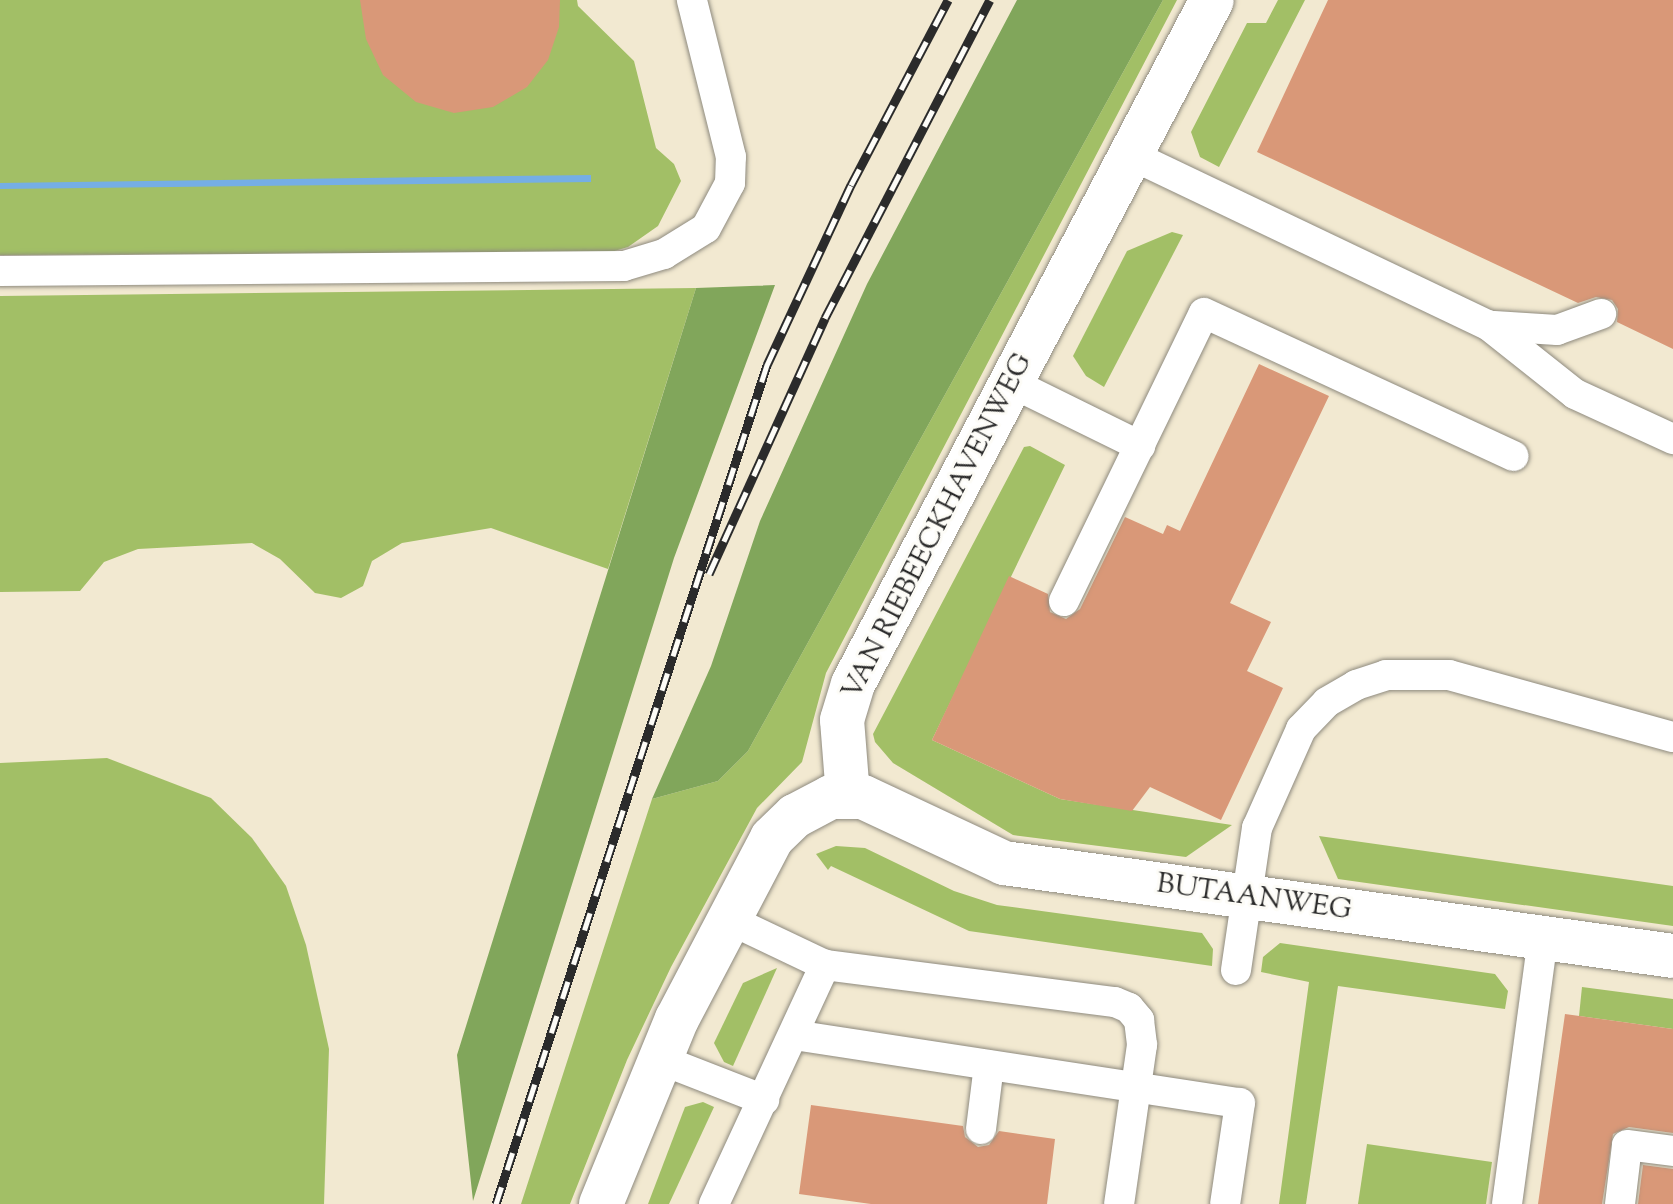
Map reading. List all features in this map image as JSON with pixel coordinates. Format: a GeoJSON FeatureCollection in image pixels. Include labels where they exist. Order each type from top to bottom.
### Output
{"type":"FeatureCollection","features":[{"type":"Feature","properties":{"kind":"street","name":"VAN RIEBEECKHAVENWEG"},"geometry":{"type":"LineString","coordinates":[[848,796],[842,720],[851,690],[1212,0]]}},
{"type":"Feature","properties":{"kind":"street","name":"BUTAANWEG"},"geometry":{"type":"LineString","coordinates":[[848,796],[863,797],[1004,863],[1673,956]]}},
{"type":"Feature","properties":{"kind":"street"},"geometry":{"type":"LineString","coordinates":[[601,1204],[659,1059],[728,919],[782,827],[813,804],[848,796]]}},
{"type":"Feature","properties":{"kind":"lane"},"geometry":{"type":"LineString","coordinates":[[0,271],[624,266],[664,254],[706,228],[730,183],[731,157],[692,0]]}},
{"type":"Feature","properties":{"kind":"lane"},"geometry":{"type":"LineString","coordinates":[[1131,155],[1488,325],[1575,394],[1673,439]]}},
{"type":"Feature","properties":{"kind":"lane"},"geometry":{"type":"LineString","coordinates":[[1064,601],[1204,313],[1514,456]]}},
{"type":"Feature","properties":{"kind":"lane"},"geometry":{"type":"LineString","coordinates":[[1488,325],[1557,330],[1601,314]]}},
{"type":"Feature","properties":{"kind":"lane"},"geometry":{"type":"LineString","coordinates":[[1012,383],[1140,446]]}},
{"type":"Feature","properties":{"kind":"lane"},"geometry":{"type":"LineString","coordinates":[[1236,970],[1257,828],[1301,729],[1327,702],[1356,685],[1386,675],[1449,675],[1673,737]]}},
{"type":"Feature","properties":{"kind":"lane"},"geometry":{"type":"LineString","coordinates":[[728,919],[825,965],[1115,1002],[1129,1008],[1143,1032],[1119,1204]]}},
{"type":"Feature","properties":{"kind":"lane"},"geometry":{"type":"LineString","coordinates":[[1507,1204],[1543,938]]}},
{"type":"Feature","properties":{"kind":"lane"},"geometry":{"type":"LineString","coordinates":[[714,1204],[825,965]]}},
{"type":"Feature","properties":{"kind":"lane"},"geometry":{"type":"LineString","coordinates":[[794,1035],[1240,1103],[1225,1204]]}},
{"type":"Feature","properties":{"kind":"lane"},"geometry":{"type":"LineString","coordinates":[[659,1059],[764,1100]]}},
{"type":"Feature","properties":{"kind":"lane"},"geometry":{"type":"LineString","coordinates":[[981,1129],[989,1065]]}},
{"type":"Feature","properties":{"kind":"lane"},"geometry":{"type":"LineString","coordinates":[[1620,1204],[1627,1145],[1673,1151]]}},
{"type":"Feature","properties":{"kind":"green space"},"geometry":{"type":"Polygon","coordinates":[[[0,0],[577,0],[578,6],[634,61],[656,148],[674,164],[681,181],[658,226],[628,247],[611,252],[0,255],[0,0]]]}},
{"type":"Feature","properties":{"kind":"green space"},"geometry":{"type":"Polygon","coordinates":[[[1017,0],[1163,0],[748,751],[718,781],[652,799],[711,666],[760,521],[867,284],[1017,0]]]}},
{"type":"Feature","properties":{"kind":"green space"},"geometry":{"type":"Polygon","coordinates":[[[1163,0],[1177,0],[826,673],[802,762],[757,808],[671,967],[627,1060],[570,1204],[521,1204],[652,799],[718,781],[748,751],[1163,0]]]}},
{"type":"Feature","properties":{"kind":"green space"},"geometry":{"type":"Polygon","coordinates":[[[1278,0],[1305,0],[1219,167],[1200,157],[1191,132],[1247,23],[1266,23],[1278,0]]]}},
{"type":"Feature","properties":{"kind":"green space"},"geometry":{"type":"Polygon","coordinates":[[[1172,232],[1183,235],[1104,387],[1086,376],[1073,356],[1127,251],[1172,232]]]}},
{"type":"Feature","properties":{"kind":"green space"},"geometry":{"type":"Polygon","coordinates":[[[775,285],[674,558],[473,1201],[457,1055],[696,288],[775,285]]]}},
{"type":"Feature","properties":{"kind":"green space"},"geometry":{"type":"Polygon","coordinates":[[[696,288],[608,569],[491,528],[402,543],[372,561],[363,586],[341,598],[315,593],[280,559],[252,543],[138,549],[104,562],[80,591],[0,592],[0,296],[696,288]]]}},
{"type":"Feature","properties":{"kind":"green space"},"geometry":{"type":"Polygon","coordinates":[[[1030,446],[1065,465],[932,740],[1060,799],[1232,825],[1186,857],[1013,835],[893,763],[875,742],[873,734],[1024,447],[1030,446]]]}},
{"type":"Feature","properties":{"kind":"green space"},"geometry":{"type":"Polygon","coordinates":[[[107,758],[211,798],[252,838],[286,886],[306,945],[329,1049],[324,1204],[0,1204],[0,763],[107,758]]]}},
{"type":"Feature","properties":{"kind":"green space"},"geometry":{"type":"Polygon","coordinates":[[[1319,836],[1673,886],[1673,926],[1338,879],[1319,836]]]}},
{"type":"Feature","properties":{"kind":"green space"},"geometry":{"type":"Polygon","coordinates":[[[836,846],[865,848],[954,891],[997,905],[1202,933],[1213,949],[1212,966],[969,931],[831,866],[828,870],[816,854],[836,846]]]}},
{"type":"Feature","properties":{"kind":"green space"},"geometry":{"type":"Polygon","coordinates":[[[1280,943],[1495,974],[1508,991],[1505,1009],[1338,986],[1306,1204],[1279,1204],[1309,982],[1261,972],[1263,957],[1280,943]]]}},
{"type":"Feature","properties":{"kind":"green space"},"geometry":{"type":"Polygon","coordinates":[[[777,968],[733,1066],[724,1062],[714,1043],[743,983],[777,968]]]}},
{"type":"Feature","properties":{"kind":"green space"},"geometry":{"type":"Polygon","coordinates":[[[1582,987],[1673,999],[1673,1029],[1579,1016],[1582,987]]]}},
{"type":"Feature","properties":{"kind":"green space"},"geometry":{"type":"Polygon","coordinates":[[[703,1102],[714,1107],[669,1204],[648,1204],[685,1107],[703,1102]]]}},
{"type":"Feature","properties":{"kind":"green space"},"geometry":{"type":"Polygon","coordinates":[[[1367,1144],[1492,1162],[1486,1204],[1358,1204],[1367,1144]]]}},
{"type":"Feature","properties":{"kind":"water"},"geometry":{"type":"Polygon","coordinates":[[[591,175],[591,182],[0,189],[0,183],[591,175]]]}},
{"type":"Feature","properties":{"kind":"building"},"geometry":{"type":"Polygon","coordinates":[[[360,0],[560,0],[559,27],[548,60],[527,87],[493,107],[454,113],[416,102],[383,75],[366,39],[360,0]]]}},
{"type":"Feature","properties":{"kind":"building"},"geometry":{"type":"Polygon","coordinates":[[[1328,0],[1673,0],[1673,349],[1617,322],[1618,309],[1612,300],[1596,297],[1578,303],[1257,152],[1328,0]]]}},
{"type":"Feature","properties":{"kind":"building"},"geometry":{"type":"Polygon","coordinates":[[[1259,364],[1329,396],[1230,603],[1271,622],[1247,671],[1283,688],[1221,820],[1150,787],[1132,811],[1060,799],[932,740],[1009,576],[1048,594],[1050,612],[1066,619],[1080,609],[1125,517],[1163,534],[1167,525],[1180,531],[1259,364]]]}},
{"type":"Feature","properties":{"kind":"building"},"geometry":{"type":"Polygon","coordinates":[[[1565,1014],[1673,1029],[1673,1133],[1629,1127],[1613,1134],[1602,1204],[1538,1204],[1565,1014]]]}},
{"type":"Feature","properties":{"kind":"building"},"geometry":{"type":"Polygon","coordinates":[[[811,1105],[963,1126],[965,1137],[978,1147],[989,1145],[999,1131],[1055,1139],[1047,1204],[871,1204],[799,1194],[811,1105]]]}},
{"type":"Feature","properties":{"kind":"building"},"geometry":{"type":"Polygon","coordinates":[[[1643,1165],[1673,1169],[1673,1204],[1638,1204],[1643,1165]]]}},
{"type":"Feature","properties":{"kind":"railway"},"geometry":{"type":"LineString","coordinates":[[496,1204],[767,365],[851,185],[948,0]]}},
{"type":"Feature","properties":{"kind":"railway"},"geometry":{"type":"LineString","coordinates":[[709,574],[825,318],[990,0]]}}]}
